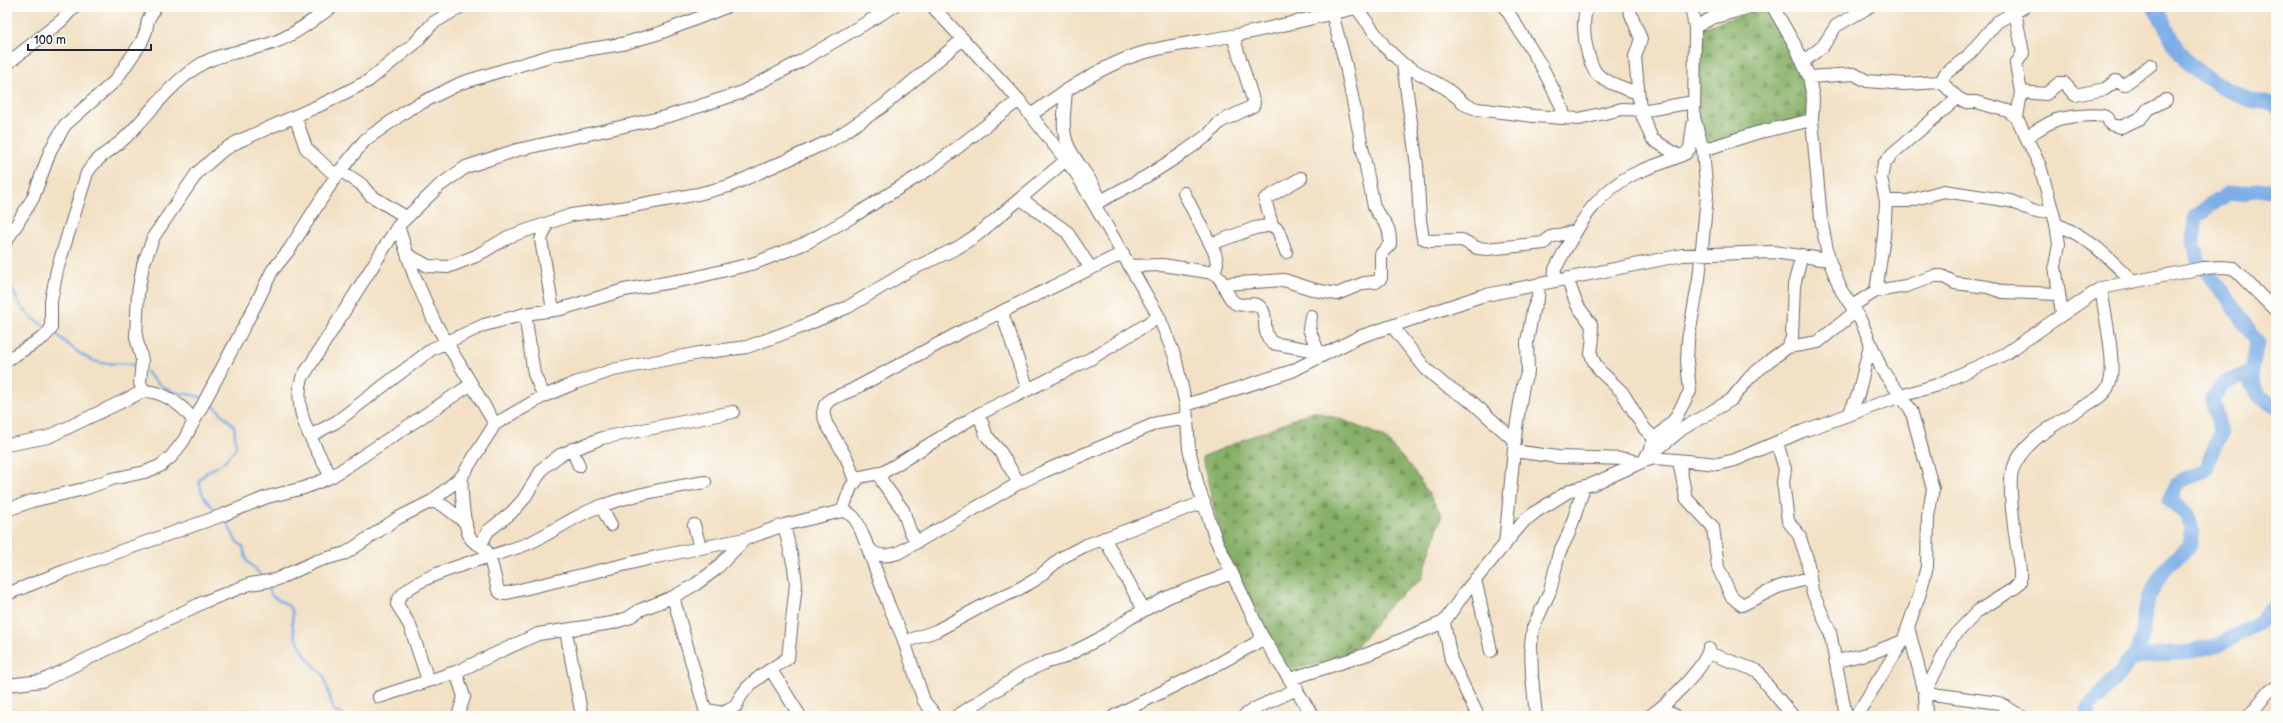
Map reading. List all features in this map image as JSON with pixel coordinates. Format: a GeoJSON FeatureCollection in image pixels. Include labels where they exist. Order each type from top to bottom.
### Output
{"type":"FeatureCollection","features":[{"type":"Feature","properties":{"kind":"street"},"geometry":{"type":"LineString","coordinates":[[7,64],[61,21],[74,7]]}},
{"type":"Feature","properties":{"kind":"street"},"geometry":{"type":"LineString","coordinates":[[7,240],[32,198],[51,149],[65,125],[115,81],[141,43],[148,20],[155,7]]}},
{"type":"Feature","properties":{"kind":"street"},"geometry":{"type":"LineString","coordinates":[[7,360],[44,337],[51,329],[51,301],[57,270],[87,173],[93,163],[126,138],[171,86],[203,63],[227,54],[274,42],[304,26],[332,7]]}},
{"type":"Feature","properties":{"kind":"street"},"geometry":{"type":"LineString","coordinates":[[144,391],[140,383],[142,360],[136,337],[138,293],[147,250],[154,236],[197,173],[209,161],[237,142],[368,81],[414,44],[433,23],[460,7]]}},
{"type":"Feature","properties":{"kind":"street"},"geometry":{"type":"LineString","coordinates":[[7,510],[32,501],[145,472],[160,466],[171,457],[184,440],[272,271],[289,250],[338,173],[365,140],[409,108],[461,83],[553,55],[622,44],[660,33],[726,7]]}},
{"type":"Feature","properties":{"kind":"street"},"geometry":{"type":"LineString","coordinates":[[331,477],[310,436],[298,402],[298,390],[302,378],[402,221],[439,186],[466,167],[517,150],[669,116],[740,93],[801,61],[892,7]]}},
{"type":"Feature","properties":{"kind":"street"},"geometry":{"type":"LineString","coordinates":[[933,7],[1019,100],[1098,202],[1123,253],[1159,317],[1175,357],[1186,405],[1189,449],[1216,540],[1262,636],[1313,716]]}},
{"type":"Feature","properties":{"kind":"street"},"geometry":{"type":"LineString","coordinates":[[1031,115],[1066,90],[1105,68],[1149,51],[1167,46],[1233,36],[1356,7],[1385,47],[1403,64],[1447,89],[1466,106],[1477,109],[1534,116],[1588,118],[1622,109],[1640,110],[1694,102]]}},
{"type":"Feature","properties":{"kind":"street"},"geometry":{"type":"LineString","coordinates":[[1505,7],[1542,67],[1560,103],[1565,118]]}},
{"type":"Feature","properties":{"kind":"street"},"geometry":{"type":"LineString","coordinates":[[1588,7],[1584,32],[1586,48],[1594,70],[1605,79],[1637,93]]}},
{"type":"Feature","properties":{"kind":"street"},"geometry":{"type":"LineString","coordinates":[[1628,7],[1641,39],[1635,57],[1637,93],[1640,110],[1652,139],[1680,156]]}},
{"type":"Feature","properties":{"kind":"street"},"geometry":{"type":"LineString","coordinates":[[1554,280],[1555,269],[1592,205],[1611,188],[1637,172],[1680,156],[1690,148],[1694,117],[1695,27],[1692,7]]}},
{"type":"Feature","properties":{"kind":"street"},"geometry":{"type":"LineString","coordinates":[[1695,27],[1712,18],[1750,7]]}},
{"type":"Feature","properties":{"kind":"street"},"geometry":{"type":"LineString","coordinates":[[1774,7],[1803,62],[1809,77],[1813,98],[1812,120],[1821,219],[1829,260],[1841,290],[1853,309],[1882,370],[1912,410],[1933,489],[1928,517],[1926,573],[1908,627],[1903,641],[1856,716]]}},
{"type":"Feature","properties":{"kind":"street"},"geometry":{"type":"LineString","coordinates":[[1803,62],[1823,46],[1836,26],[1869,7]]}},
{"type":"Feature","properties":{"kind":"street"},"geometry":{"type":"LineString","coordinates":[[1941,82],[1945,74],[1967,57],[1997,22],[2018,9],[2023,45],[2022,58],[2016,64],[2021,92],[2017,118]]}},
{"type":"Feature","properties":{"kind":"street"},"geometry":{"type":"LineString","coordinates":[[1224,284],[1284,280],[1315,290],[1337,294],[1364,282],[1376,282],[1381,278],[1381,254],[1390,244],[1390,233],[1386,224],[1377,214],[1374,207],[1346,66],[1332,13]]}},
{"type":"Feature","properties":{"kind":"street"},"geometry":{"type":"LineString","coordinates":[[1098,202],[1147,176],[1180,155],[1208,135],[1220,122],[1253,106],[1254,103],[1233,36]]}},
{"type":"Feature","properties":{"kind":"street"},"geometry":{"type":"LineString","coordinates":[[408,255],[428,266],[448,267],[476,256],[508,237],[580,212],[620,208],[698,194],[729,186],[808,153],[832,140],[882,107],[963,39]]}},
{"type":"Feature","properties":{"kind":"street"},"geometry":{"type":"LineString","coordinates":[[1403,64],[1417,166],[1420,220],[1423,238],[1430,241],[1462,240],[1477,248],[1487,249],[1544,243],[1550,237],[1576,231]]}},
{"type":"Feature","properties":{"kind":"street"},"geometry":{"type":"LineString","coordinates":[[2021,92],[2046,94],[2059,83],[2064,83],[2075,94],[2105,89],[2116,81],[2124,85],[2151,65]]}},
{"type":"Feature","properties":{"kind":"street"},"geometry":{"type":"LineString","coordinates":[[1809,77],[1854,74],[1867,81],[1905,84],[1941,82],[1958,98],[1966,102],[1976,102],[2008,111],[2017,118],[2040,166],[2056,224],[2059,244],[2055,266],[2062,314]]}},
{"type":"Feature","properties":{"kind":"street"},"geometry":{"type":"LineString","coordinates":[[1066,90],[1064,114],[1067,144],[1095,185],[1098,202]]}},
{"type":"Feature","properties":{"kind":"street"},"geometry":{"type":"LineString","coordinates":[[1876,291],[1884,236],[1886,201],[1881,178],[1884,164],[1893,153],[1958,98]]}},
{"type":"Feature","properties":{"kind":"street"},"geometry":{"type":"LineString","coordinates":[[310,436],[336,422],[381,389],[415,360],[445,342],[484,324],[525,314],[553,310],[624,290],[689,279],[755,263],[800,246],[840,225],[931,168],[1019,100]]}},
{"type":"Feature","properties":{"kind":"street"},"geometry":{"type":"LineString","coordinates":[[2026,137],[2057,120],[2072,117],[2102,115],[2108,118],[2110,124],[2121,127],[2141,118],[2148,109],[2166,100]]}},
{"type":"Feature","properties":{"kind":"street"},"geometry":{"type":"LineString","coordinates":[[295,116],[306,148],[338,173],[361,184],[370,195],[402,221],[408,255],[425,302],[445,342],[470,385],[496,424]]}},
{"type":"Feature","properties":{"kind":"street"},"geometry":{"type":"LineString","coordinates":[[1641,462],[1655,439],[1675,419],[1690,391],[1687,362],[1688,340],[1699,279],[1707,196],[1703,150],[1694,117]]}},
{"type":"Feature","properties":{"kind":"street"},"geometry":{"type":"LineString","coordinates":[[1703,150],[1756,133],[1812,120]]}},
{"type":"Feature","properties":{"kind":"street"},"geometry":{"type":"LineString","coordinates":[[7,685],[42,681],[204,602],[250,584],[275,580],[317,561],[346,553],[398,518],[432,501],[462,476],[496,424],[544,396],[575,382],[613,370],[699,353],[747,347],[848,308],[908,271],[957,248],[978,235],[1066,160]]}},
{"type":"Feature","properties":{"kind":"street"},"geometry":{"type":"LineString","coordinates":[[1286,252],[1278,230],[1272,224],[1265,199],[1301,178]]}},
{"type":"Feature","properties":{"kind":"street"},"geometry":{"type":"LineString","coordinates":[[1886,201],[1908,201],[1944,191],[2010,201],[2019,204],[2026,211],[2036,213],[2052,210]]}},
{"type":"Feature","properties":{"kind":"street"},"geometry":{"type":"LineString","coordinates":[[1184,193],[1212,244],[1217,263],[1214,273]]}},
{"type":"Feature","properties":{"kind":"street"},"geometry":{"type":"LineString","coordinates":[[1021,199],[1067,232],[1090,267]]}},
{"type":"Feature","properties":{"kind":"street"},"geometry":{"type":"LineString","coordinates":[[547,224],[541,240],[553,310]]}},
{"type":"Feature","properties":{"kind":"street"},"geometry":{"type":"LineString","coordinates":[[1212,244],[1255,228],[1272,224]]}},
{"type":"Feature","properties":{"kind":"street"},"geometry":{"type":"LineString","coordinates":[[2056,224],[2076,232],[2095,246],[2133,282]]}},
{"type":"Feature","properties":{"kind":"street"},"geometry":{"type":"LineString","coordinates":[[1186,405],[1292,371],[1323,352],[1359,337],[1460,302],[1554,280],[1601,272],[1657,258],[1701,254],[1751,252],[1802,256],[1829,260]]}},
{"type":"Feature","properties":{"kind":"street"},"geometry":{"type":"LineString","coordinates":[[855,481],[847,459],[826,423],[823,413],[825,405],[840,394],[852,390],[968,328],[1002,313],[1090,267],[1123,253]]}},
{"type":"Feature","properties":{"kind":"street"},"geometry":{"type":"LineString","coordinates":[[1641,462],[1682,429],[1731,400],[1750,377],[1788,347],[1792,338],[1794,285],[1802,256]]}},
{"type":"Feature","properties":{"kind":"street"},"geometry":{"type":"LineString","coordinates":[[1130,266],[1163,265],[1214,273],[1220,277],[1231,300],[1237,304],[1254,304],[1261,306],[1264,312],[1264,330],[1272,343],[1323,352]]}},
{"type":"Feature","properties":{"kind":"street"},"geometry":{"type":"LineString","coordinates":[[1290,679],[1368,654],[1444,622],[1475,578],[1505,545],[1524,521],[1571,490],[1584,487],[1641,462],[1655,458],[1718,464],[1744,457],[1777,442],[1850,414],[1937,385],[2005,354],[2101,288],[2203,268],[2233,268],[2276,310]]}},
{"type":"Feature","properties":{"kind":"street"},"geometry":{"type":"LineString","coordinates":[[1788,347],[1818,342],[1853,309],[1876,291],[1942,276],[1955,283],[1988,287],[2003,292],[2059,294]]}},
{"type":"Feature","properties":{"kind":"street"},"geometry":{"type":"LineString","coordinates":[[1567,278],[1576,305],[1591,324],[1593,337],[1591,354],[1594,362],[1600,371],[1622,392],[1644,428],[1655,439]]}},
{"type":"Feature","properties":{"kind":"street"},"geometry":{"type":"LineString","coordinates":[[1505,545],[1514,446],[1522,392],[1528,371],[1527,342],[1533,310],[1538,298],[1539,284]]}},
{"type":"Feature","properties":{"kind":"street"},"geometry":{"type":"LineString","coordinates":[[1925,694],[1952,638],[1978,611],[2013,590],[2020,582],[2011,494],[2012,473],[2017,461],[2035,440],[2099,397],[2110,383],[2111,363],[2101,288]]}},
{"type":"Feature","properties":{"kind":"street"},"geometry":{"type":"LineString","coordinates":[[1002,313],[1028,390]]}},
{"type":"Feature","properties":{"kind":"street"},"geometry":{"type":"LineString","coordinates":[[525,314],[534,374],[544,396]]}},
{"type":"Feature","properties":{"kind":"street"},"geometry":{"type":"LineString","coordinates":[[1311,316],[1309,329],[1323,352]]}},
{"type":"Feature","properties":{"kind":"street"},"geometry":{"type":"LineString","coordinates":[[842,511],[855,481],[860,477],[879,474],[979,414],[1090,359],[1159,317]]}},
{"type":"Feature","properties":{"kind":"street"},"geometry":{"type":"LineString","coordinates":[[1392,326],[1426,369],[1446,386],[1471,401],[1514,446],[1558,457],[1627,459],[1641,462]]}},
{"type":"Feature","properties":{"kind":"street"},"geometry":{"type":"LineString","coordinates":[[1850,414],[1860,390],[1870,345]]}},
{"type":"Feature","properties":{"kind":"street"},"geometry":{"type":"LineString","coordinates":[[7,594],[67,570],[223,515],[267,497],[304,488],[331,477],[470,385]]}},
{"type":"Feature","properties":{"kind":"street"},"geometry":{"type":"LineString","coordinates":[[7,445],[48,437],[144,391],[152,391],[180,406],[189,412],[194,421]]}},
{"type":"Feature","properties":{"kind":"street"},"geometry":{"type":"LineString","coordinates":[[481,544],[488,531],[511,513],[523,500],[543,468],[556,457],[572,449],[602,438],[733,412]]}},
{"type":"Feature","properties":{"kind":"street"},"geometry":{"type":"LineString","coordinates":[[979,414],[986,435],[1001,453],[1019,483]]}},
{"type":"Feature","properties":{"kind":"street"},"geometry":{"type":"LineString","coordinates":[[867,544],[873,552],[881,556],[898,553],[1019,483],[1157,423],[1187,418]]}},
{"type":"Feature","properties":{"kind":"street"},"geometry":{"type":"LineString","coordinates":[[1777,442],[1785,469],[1783,482],[1788,521],[1799,535],[1807,559],[1812,591],[1830,632],[1837,661],[1837,674],[1846,716]]}},
{"type":"Feature","properties":{"kind":"street"},"geometry":{"type":"LineString","coordinates":[[572,449],[579,466]]}},
{"type":"Feature","properties":{"kind":"street"},"geometry":{"type":"LineString","coordinates":[[1679,461],[1686,498],[1713,527],[1718,567],[1729,593],[1736,602],[1742,605],[1778,587],[1809,578]]}},
{"type":"Feature","properties":{"kind":"street"},"geometry":{"type":"LineString","coordinates":[[879,474],[883,483],[903,510],[910,531],[916,542]]}},
{"type":"Feature","properties":{"kind":"street"},"geometry":{"type":"LineString","coordinates":[[462,476],[460,492],[466,523],[472,540],[481,544],[489,556],[498,590],[507,593],[700,547],[745,539],[784,525],[842,511],[853,515],[867,544],[904,642],[924,701],[936,716]]}},
{"type":"Feature","properties":{"kind":"street"},"geometry":{"type":"LineString","coordinates":[[428,680],[410,626],[398,609],[398,599],[425,580],[449,569],[530,543],[570,519],[601,506],[646,492],[705,482]]}},
{"type":"Feature","properties":{"kind":"street"},"geometry":{"type":"LineString","coordinates":[[1536,716],[1530,644],[1533,628],[1550,591],[1559,553],[1570,533],[1584,487]]}},
{"type":"Feature","properties":{"kind":"street"},"geometry":{"type":"LineString","coordinates":[[432,501],[444,506],[466,523]]}},
{"type":"Feature","properties":{"kind":"street"},"geometry":{"type":"LineString","coordinates":[[904,642],[936,631],[986,604],[1016,591],[1035,580],[1061,558],[1104,538],[1204,502]]}},
{"type":"Feature","properties":{"kind":"street"},"geometry":{"type":"LineString","coordinates":[[601,506],[611,525]]}},
{"type":"Feature","properties":{"kind":"street"},"geometry":{"type":"LineString","coordinates":[[694,525],[700,547]]}},
{"type":"Feature","properties":{"kind":"street"},"geometry":{"type":"LineString","coordinates":[[673,597],[707,713],[723,713],[736,706],[740,694],[748,685],[788,658],[791,643],[796,584],[794,567],[784,525]]}},
{"type":"Feature","properties":{"kind":"street"},"geometry":{"type":"LineString","coordinates":[[1104,538],[1144,610]]}},
{"type":"Feature","properties":{"kind":"street"},"geometry":{"type":"LineString","coordinates":[[379,697],[456,672],[538,634],[612,623],[673,597],[714,570],[745,539]]}},
{"type":"Feature","properties":{"kind":"street"},"geometry":{"type":"LineString","coordinates":[[956,716],[1023,673],[1047,662],[1062,658],[1099,639],[1144,610],[1168,597],[1232,574]]}},
{"type":"Feature","properties":{"kind":"street"},"geometry":{"type":"LineString","coordinates":[[1475,578],[1491,652]]}},
{"type":"Feature","properties":{"kind":"street"},"geometry":{"type":"LineString","coordinates":[[1444,622],[1451,660],[1478,716]]}},
{"type":"Feature","properties":{"kind":"street"},"geometry":{"type":"LineString","coordinates":[[1908,627],[1925,694],[1926,716]]}},
{"type":"Feature","properties":{"kind":"street"},"geometry":{"type":"LineString","coordinates":[[566,631],[582,716]]}},
{"type":"Feature","properties":{"kind":"street"},"geometry":{"type":"LineString","coordinates":[[1114,716],[1218,664],[1256,643],[1262,636]]}},
{"type":"Feature","properties":{"kind":"street"},"geometry":{"type":"LineString","coordinates":[[1837,661],[1874,652],[1903,641]]}},
{"type":"Feature","properties":{"kind":"street"},"geometry":{"type":"LineString","coordinates":[[1650,716],[1661,708],[1697,671],[1709,651],[1758,671],[1789,715]]}},
{"type":"Feature","properties":{"kind":"street"},"geometry":{"type":"LineString","coordinates":[[771,670],[800,716]]}},
{"type":"Feature","properties":{"kind":"street"},"geometry":{"type":"LineString","coordinates":[[456,672],[464,696],[458,716]]}},
{"type":"Feature","properties":{"kind":"street"},"geometry":{"type":"LineString","coordinates":[[2249,716],[2269,691],[2276,686]]}},
{"type":"Feature","properties":{"kind":"street"},"geometry":{"type":"LineString","coordinates":[[1244,716],[1254,709],[1297,689]]}},
{"type":"Feature","properties":{"kind":"street"},"geometry":{"type":"LineString","coordinates":[[1925,694],[1999,703],[2022,716]]}},
{"type":"Feature","properties":{"kind":"street"},"geometry":{"type":"LineString","coordinates":[[1661,708],[1668,710],[1676,716]]}},
{"type":"Feature","properties":{"kind":"green space"},"geometry":{"type":"Polygon","coordinates":[[[1766,7],[1801,71],[1808,116],[1707,145],[1699,125],[1699,29],[1766,7]]]}},
{"type":"Feature","properties":{"kind":"green space"},"geometry":{"type":"Polygon","coordinates":[[[1313,411],[1340,419],[1384,437],[1414,471],[1442,515],[1421,580],[1392,602],[1360,643],[1339,660],[1289,671],[1223,546],[1202,457],[1313,411]]]}},
{"type":"Feature","properties":{"kind":"waterway"},"geometry":{"type":"LineString","coordinates":[[2154,7],[2181,55],[2194,68],[2236,94],[2250,100],[2267,102],[2276,107]]}},
{"type":"Feature","properties":{"kind":"waterway"},"geometry":{"type":"LineString","coordinates":[[2089,716],[2087,710],[2139,651],[2148,598],[2164,569],[2189,547],[2193,530],[2186,513],[2170,501],[2172,493],[2178,483],[2187,477],[2205,470],[2221,433],[2212,398],[2223,384],[2252,371],[2257,342],[2227,297],[2198,261],[2194,243],[2195,216],[2227,194],[2276,189]]}},
{"type":"Feature","properties":{"kind":"waterway"},"geometry":{"type":"LineString","coordinates":[[10,285],[24,310],[34,319],[47,327]]}},
{"type":"Feature","properties":{"kind":"waterway"},"geometry":{"type":"LineString","coordinates":[[54,332],[76,350],[94,361],[106,364],[129,364],[139,367]]}},
{"type":"Feature","properties":{"kind":"waterway"},"geometry":{"type":"LineString","coordinates":[[2252,371],[2251,383],[2260,397],[2276,407]]}},
{"type":"Feature","properties":{"kind":"waterway"},"geometry":{"type":"LineString","coordinates":[[146,372],[160,385],[173,392],[203,398]]}},
{"type":"Feature","properties":{"kind":"waterway"},"geometry":{"type":"LineString","coordinates":[[209,401],[234,426],[236,448],[223,463],[207,472],[199,480],[201,490],[205,498],[219,512]]}},
{"type":"Feature","properties":{"kind":"waterway"},"geometry":{"type":"LineString","coordinates":[[225,518],[236,541],[243,547],[247,561],[264,578]]}},
{"type":"Feature","properties":{"kind":"waterway"},"geometry":{"type":"LineString","coordinates":[[267,586],[272,596],[289,606],[293,613],[292,623],[295,636],[307,658],[324,676],[334,712],[342,713],[344,716]]}},
{"type":"Feature","properties":{"kind":"waterway"},"geometry":{"type":"LineString","coordinates":[[2132,659],[2160,654],[2192,652],[2219,645],[2258,623],[2276,604]]}}]}
